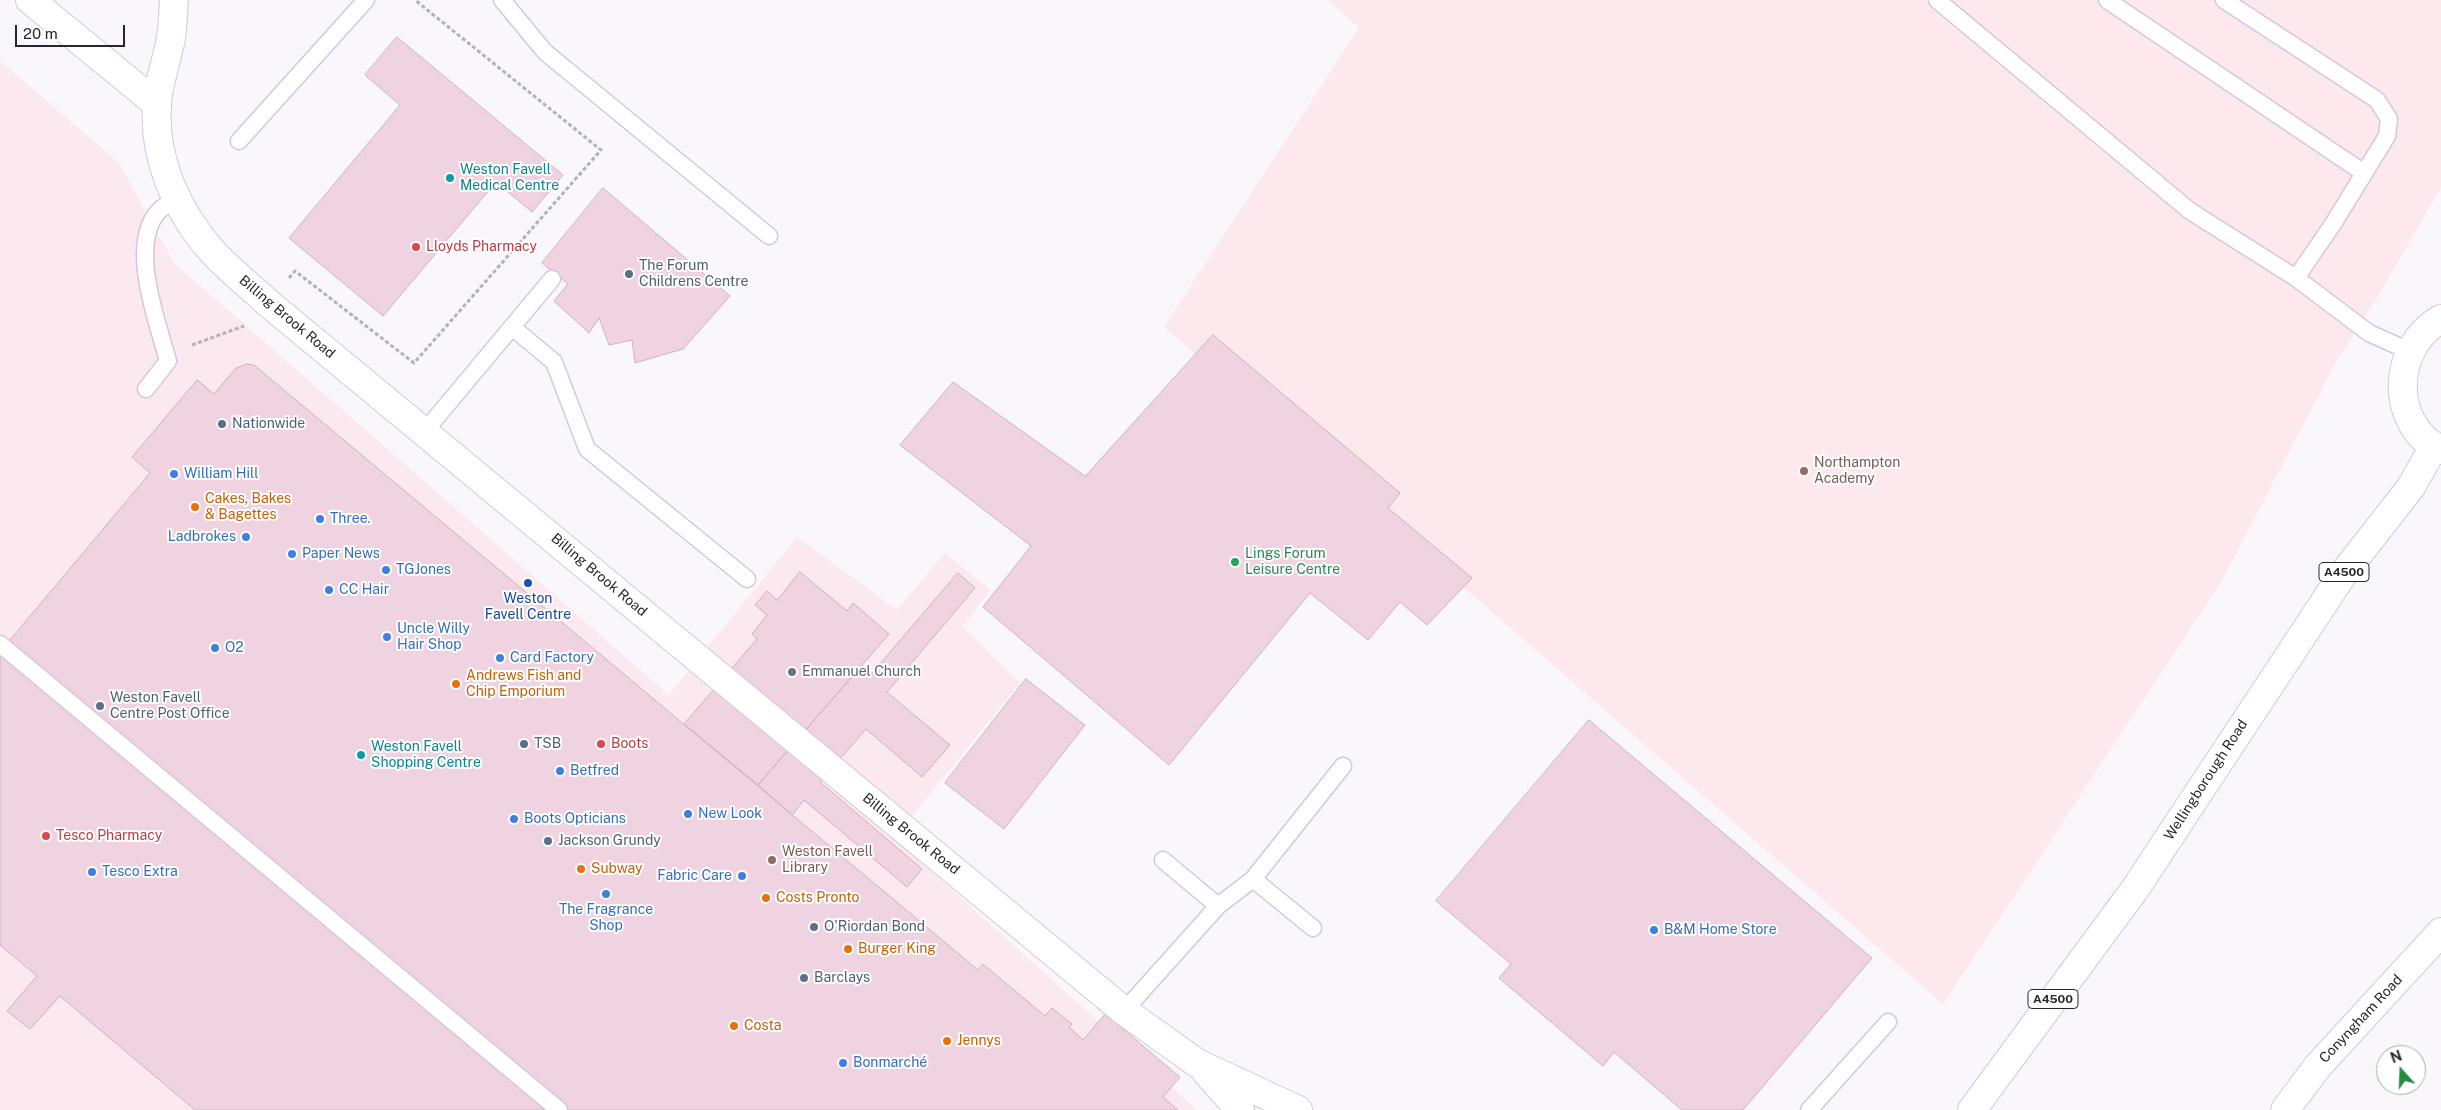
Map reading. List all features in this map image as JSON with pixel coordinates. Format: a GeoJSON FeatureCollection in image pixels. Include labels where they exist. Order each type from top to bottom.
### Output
{"type":"FeatureCollection","features":[{"type":"Feature","properties":{"kind":"street"},"geometry":{"type":"LineString","coordinates":[[30,0],[157,104]]}},
{"type":"Feature","properties":{"kind":"street","name":"Billing Brook Road"},"geometry":{"type":"LineString","coordinates":[[174,0],[171,37],[157,104],[156,133],[162,161],[176,198],[187,219],[212,252],[268,303],[1124,1011],[1197,1063],[1298,1110]]}},
{"type":"Feature","properties":{"kind":"street"},"geometry":{"type":"LineString","coordinates":[[2438,448],[2415,427],[2404,403],[2401,376],[2409,351],[2422,333],[2441,319]]}},
{"type":"Feature","properties":{"kind":"street","name":"Wellingborough Road"},"geometry":{"type":"LineString","coordinates":[[1972,1110],[2135,889],[2342,574],[2411,487],[2438,448]]}},
{"type":"Feature","properties":{"kind":"street","name":"Conyngham Road"},"geometry":{"type":"LineString","coordinates":[[2285,1110],[2318,1066],[2441,932]]}},
{"type":"Feature","properties":{"kind":"street","name":"Billing Brook Road"},"geometry":{"type":"LineString","coordinates":[[1197,1063],[1240,1110]]}},
{"type":"Feature","properties":{"kind":"lane"},"geometry":{"type":"LineString","coordinates":[[239,141],[366,0]]}},
{"type":"Feature","properties":{"kind":"lane"},"geometry":{"type":"LineString","coordinates":[[502,0],[545,52],[769,236]]}},
{"type":"Feature","properties":{"kind":"lane"},"geometry":{"type":"LineString","coordinates":[[1937,0],[2190,211],[2296,278],[2369,333],[2409,351]]}},
{"type":"Feature","properties":{"kind":"lane"},"geometry":{"type":"LineString","coordinates":[[2107,0],[2364,173]]}},
{"type":"Feature","properties":{"kind":"lane"},"geometry":{"type":"LineString","coordinates":[[2224,0],[2377,100],[2388,119],[2387,136],[2333,224],[2296,278]]}},
{"type":"Feature","properties":{"kind":"lane"},"geometry":{"type":"LineString","coordinates":[[146,389],[168,361],[145,276],[147,236],[157,212],[176,198]]}},
{"type":"Feature","properties":{"kind":"lane"},"geometry":{"type":"LineString","coordinates":[[425,431],[552,279]]}},
{"type":"Feature","properties":{"kind":"lane"},"geometry":{"type":"LineString","coordinates":[[512,327],[554,362],[587,449],[747,579]]}},
{"type":"Feature","properties":{"kind":"lane"},"geometry":{"type":"LineString","coordinates":[[0,644],[559,1110]]}},
{"type":"Feature","properties":{"kind":"lane"},"geometry":{"type":"LineString","coordinates":[[1124,1011],[1218,906],[1253,879],[1342,766]]}},
{"type":"Feature","properties":{"kind":"lane"},"geometry":{"type":"LineString","coordinates":[[1163,860],[1218,906]]}},
{"type":"Feature","properties":{"kind":"lane"},"geometry":{"type":"LineString","coordinates":[[1253,879],[1313,928]]}},
{"type":"Feature","properties":{"kind":"lane"},"geometry":{"type":"LineString","coordinates":[[1809,1110],[1888,1022]]}},
{"type":"Feature","properties":{"kind":"path"},"geometry":{"type":"LineString","coordinates":[[288,278],[295,271],[414,363],[601,150],[415,0]]}},
{"type":"Feature","properties":{"kind":"path"},"geometry":{"type":"LineString","coordinates":[[186,347],[252,323]]}},
{"type":"Feature","properties":{"kind":"shaded area","name":"Northampton Academy"},"geometry":{"type":"Polygon","coordinates":[[[1328,0],[2441,0],[2441,187],[2377,298],[2337,360],[2221,582],[1943,1004],[1164,327],[1359,28],[1328,0]]]}},
{"type":"Feature","properties":{"kind":"shaded area","name":"Weston Favell Shopping Centre"},"geometry":{"type":"Polygon","coordinates":[[[0,61],[119,163],[174,263],[669,695],[797,537],[897,610],[945,553],[990,590],[963,627],[1020,683],[894,838],[1197,1110],[0,1110],[0,61]]]}},
{"type":"Feature","properties":{"kind":"building","name":"Weston Favell Medical Centre"},"geometry":{"type":"Polygon","coordinates":[[[397,37],[563,175],[532,212],[496,182],[383,316],[289,238],[400,105],[365,75],[397,37]]]}},
{"type":"Feature","properties":{"kind":"building","name":"The Forum Childrens Centre"},"geometry":{"type":"Polygon","coordinates":[[[603,188],[730,296],[683,349],[635,363],[632,340],[609,345],[599,318],[589,333],[554,301],[568,284],[542,263],[603,188]]]}},
{"type":"Feature","properties":{"kind":"building","name":"Lings Forum Leisure Centre"},"geometry":{"type":"Polygon","coordinates":[[[1213,335],[1400,493],[1388,508],[1472,578],[1427,625],[1400,602],[1368,640],[1310,593],[1169,765],[983,607],[1031,546],[900,445],[953,382],[1085,476],[1213,335]]]}},
{"type":"Feature","properties":{"kind":"building","name":"Weston Favell Shopping Centre"},"geometry":{"type":"Polygon","coordinates":[[[247,364],[254,365],[978,970],[983,964],[1045,1016],[1052,1008],[1072,1024],[1069,1027],[1083,1040],[1105,1014],[1180,1077],[1163,1097],[1178,1110],[195,1110],[60,996],[30,1029],[7,1011],[37,976],[0,945],[0,652],[150,473],[132,457],[197,380],[214,394],[235,369],[247,364]]]}},
{"type":"Feature","properties":{"kind":"building","name":"Emmanuel Church"},"geometry":{"type":"Polygon","coordinates":[[[800,572],[847,611],[853,603],[889,634],[758,785],[684,724],[757,639],[752,634],[767,615],[755,605],[767,591],[777,600],[800,572]]]}},
{"type":"Feature","properties":{"kind":"building"},"geometry":{"type":"Polygon","coordinates":[[[958,573],[975,588],[887,692],[950,745],[922,777],[866,729],[820,782],[922,869],[907,887],[804,800],[792,815],[758,785],[861,666],[871,674],[958,573]]]}},
{"type":"Feature","properties":{"kind":"building"},"geometry":{"type":"Polygon","coordinates":[[[1026,679],[1085,725],[1004,829],[945,783],[1026,679]]]}},
{"type":"Feature","properties":{"kind":"building","name":"B&M Home Store"},"geometry":{"type":"Polygon","coordinates":[[[1589,720],[1872,958],[1743,1110],[1682,1110],[1614,1052],[1603,1066],[1499,978],[1511,964],[1436,901],[1589,720]]]}},
{"type":"Feature","properties":{"kind":"place","name":"Weston Favell Medical Centre"},"geometry":{"type":"Point","coordinates":[450,178]}},
{"type":"Feature","properties":{"kind":"place","name":"Lloyds Pharmacy"},"geometry":{"type":"Point","coordinates":[416,247]}},
{"type":"Feature","properties":{"kind":"place","name":"The Forum Childrens Centre"},"geometry":{"type":"Point","coordinates":[629,274]}},
{"type":"Feature","properties":{"kind":"place","name":"Nationwide"},"geometry":{"type":"Point","coordinates":[222,424]}},
{"type":"Feature","properties":{"kind":"place","name":"Northampton Academy"},"geometry":{"type":"Point","coordinates":[1804,471]}},
{"type":"Feature","properties":{"kind":"place","name":"William Hill"},"geometry":{"type":"Point","coordinates":[174,474]}},
{"type":"Feature","properties":{"kind":"place","name":"Cakes, Bakes & Bagettes"},"geometry":{"type":"Point","coordinates":[195,507]}},
{"type":"Feature","properties":{"kind":"place","name":"Three."},"geometry":{"type":"Point","coordinates":[320,519]}},
{"type":"Feature","properties":{"kind":"place","name":"Ladbrokes"},"geometry":{"type":"Point","coordinates":[246,537]}},
{"type":"Feature","properties":{"kind":"place","name":"Paper News"},"geometry":{"type":"Point","coordinates":[292,554]}},
{"type":"Feature","properties":{"kind":"place","name":"Lings Forum Leisure Centre"},"geometry":{"type":"Point","coordinates":[1235,562]}},
{"type":"Feature","properties":{"kind":"place","name":"TGJones"},"geometry":{"type":"Point","coordinates":[386,570]}},
{"type":"Feature","properties":{"kind":"place","name":"Weston Favell Centre"},"geometry":{"type":"Point","coordinates":[528,583]}},
{"type":"Feature","properties":{"kind":"place","name":"CC Hair"},"geometry":{"type":"Point","coordinates":[329,590]}},
{"type":"Feature","properties":{"kind":"place","name":"Uncle Willy Hair Shop"},"geometry":{"type":"Point","coordinates":[387,637]}},
{"type":"Feature","properties":{"kind":"place","name":"O2"},"geometry":{"type":"Point","coordinates":[215,648]}},
{"type":"Feature","properties":{"kind":"place","name":"Card Factory"},"geometry":{"type":"Point","coordinates":[500,658]}},
{"type":"Feature","properties":{"kind":"place","name":"Emmanuel Church"},"geometry":{"type":"Point","coordinates":[792,672]}},
{"type":"Feature","properties":{"kind":"place","name":"Andrews Fish and Chip Emporium"},"geometry":{"type":"Point","coordinates":[456,684]}},
{"type":"Feature","properties":{"kind":"place","name":"Weston Favell Centre Post Office"},"geometry":{"type":"Point","coordinates":[100,706]}},
{"type":"Feature","properties":{"kind":"place","name":"TSB"},"geometry":{"type":"Point","coordinates":[524,744]}},
{"type":"Feature","properties":{"kind":"place","name":"Boots"},"geometry":{"type":"Point","coordinates":[601,744]}},
{"type":"Feature","properties":{"kind":"place","name":"Weston Favell Shopping Centre"},"geometry":{"type":"Point","coordinates":[361,755]}},
{"type":"Feature","properties":{"kind":"place","name":"Betfred"},"geometry":{"type":"Point","coordinates":[560,771]}},
{"type":"Feature","properties":{"kind":"place","name":"New Look"},"geometry":{"type":"Point","coordinates":[688,814]}},
{"type":"Feature","properties":{"kind":"place","name":"Boots Opticians"},"geometry":{"type":"Point","coordinates":[514,819]}},
{"type":"Feature","properties":{"kind":"place","name":"Tesco Pharmacy"},"geometry":{"type":"Point","coordinates":[46,836]}},
{"type":"Feature","properties":{"kind":"place","name":"Jackson Grundy"},"geometry":{"type":"Point","coordinates":[548,841]}},
{"type":"Feature","properties":{"kind":"place","name":"Weston Favell Library"},"geometry":{"type":"Point","coordinates":[772,860]}},
{"type":"Feature","properties":{"kind":"place","name":"Subway"},"geometry":{"type":"Point","coordinates":[581,869]}},
{"type":"Feature","properties":{"kind":"place","name":"Tesco Extra"},"geometry":{"type":"Point","coordinates":[92,872]}},
{"type":"Feature","properties":{"kind":"place","name":"Fabric Care"},"geometry":{"type":"Point","coordinates":[742,876]}},
{"type":"Feature","properties":{"kind":"place","name":"The Fragrance Shop"},"geometry":{"type":"Point","coordinates":[606,894]}},
{"type":"Feature","properties":{"kind":"place","name":"Costs Pronto"},"geometry":{"type":"Point","coordinates":[766,898]}},
{"type":"Feature","properties":{"kind":"place","name":"O'Riordan Bond"},"geometry":{"type":"Point","coordinates":[814,927]}},
{"type":"Feature","properties":{"kind":"place","name":"B&M Home Store"},"geometry":{"type":"Point","coordinates":[1654,930]}},
{"type":"Feature","properties":{"kind":"place","name":"Burger King"},"geometry":{"type":"Point","coordinates":[848,949]}},
{"type":"Feature","properties":{"kind":"place","name":"Barclays"},"geometry":{"type":"Point","coordinates":[804,978]}},
{"type":"Feature","properties":{"kind":"place","name":"Costa"},"geometry":{"type":"Point","coordinates":[734,1026]}},
{"type":"Feature","properties":{"kind":"place","name":"Jennys"},"geometry":{"type":"Point","coordinates":[947,1041]}},
{"type":"Feature","properties":{"kind":"place","name":"Bonmarché"},"geometry":{"type":"Point","coordinates":[843,1063]}}]}
